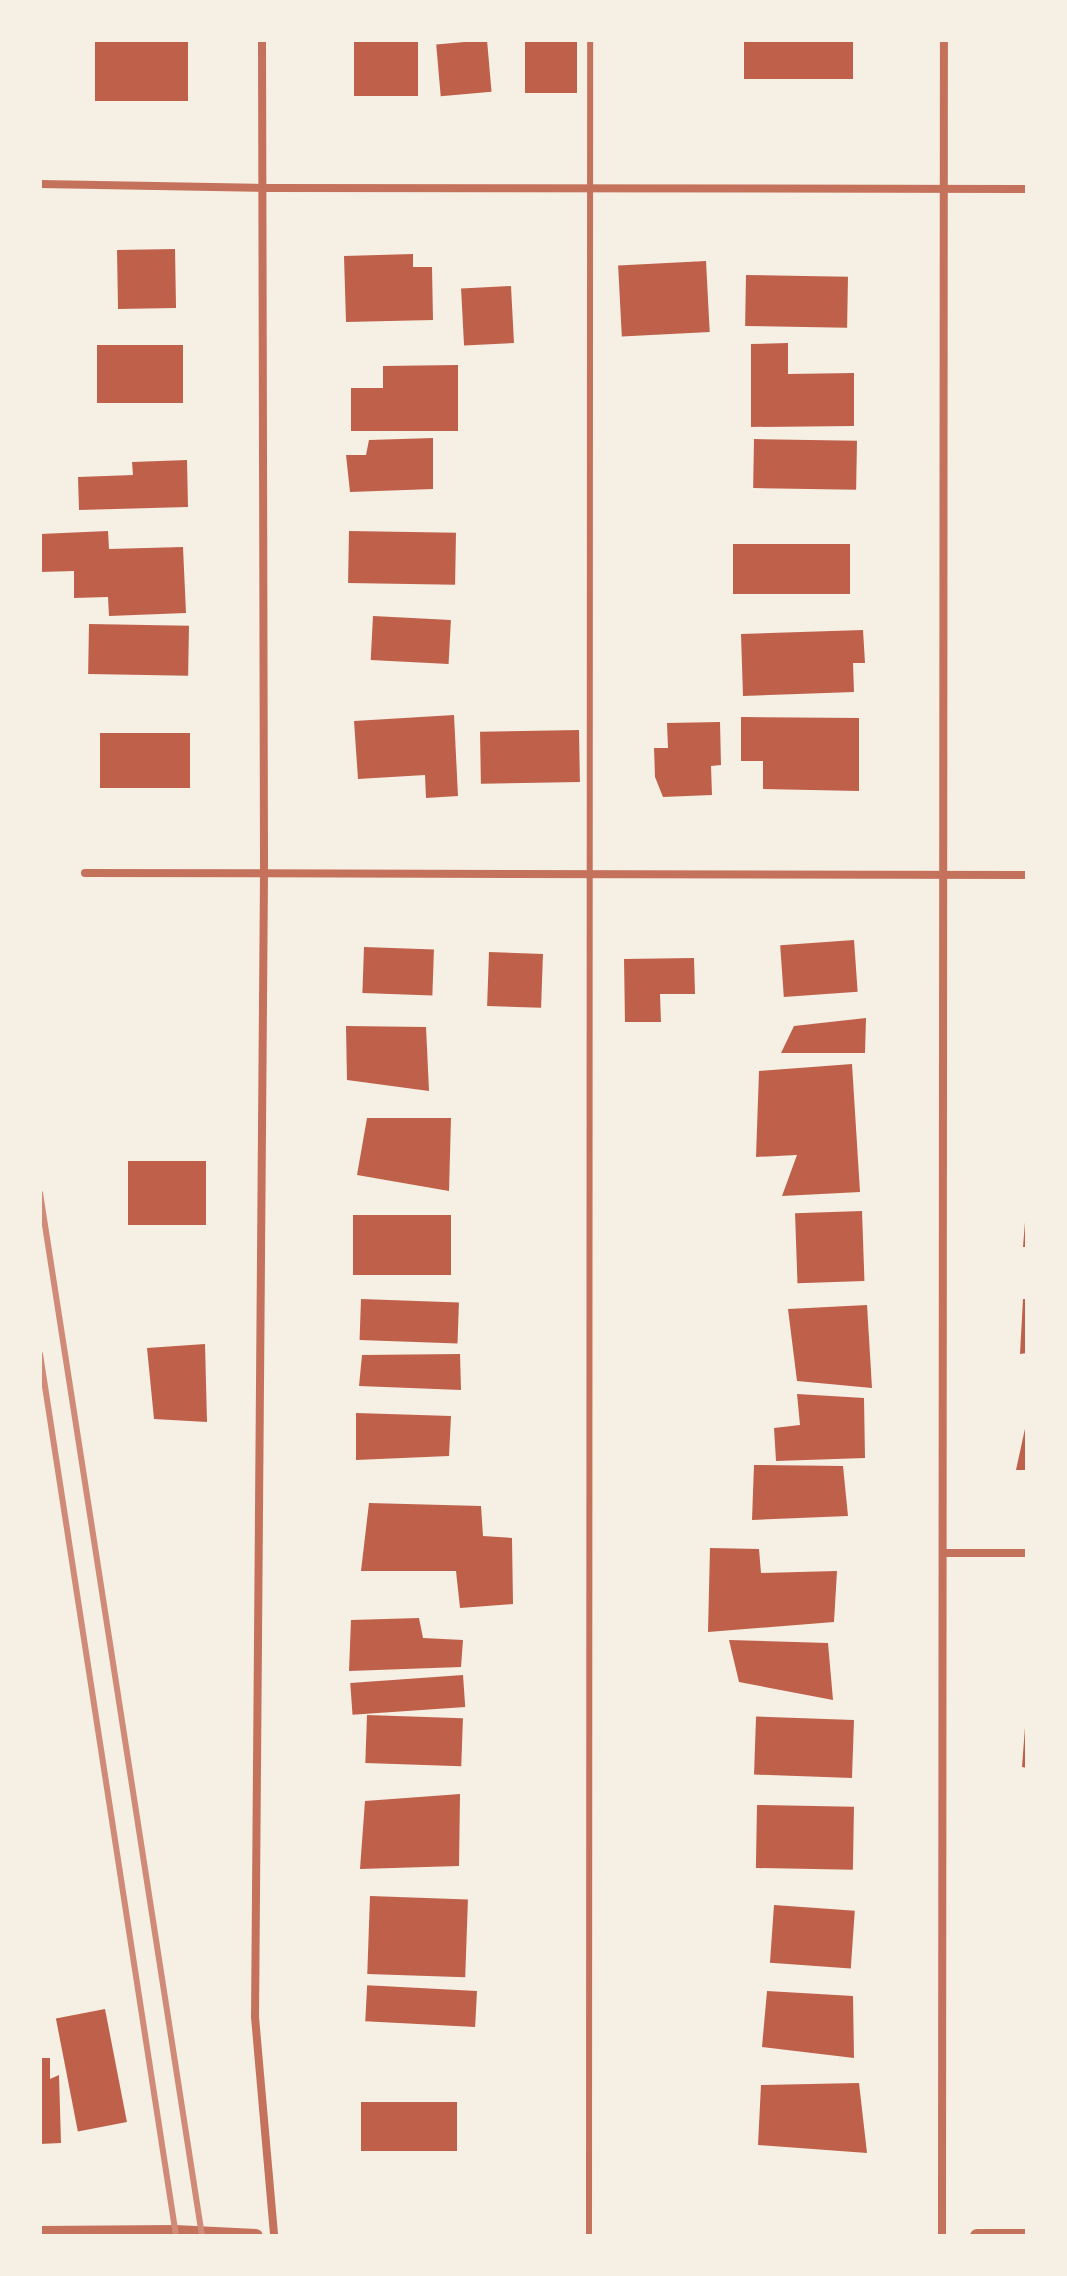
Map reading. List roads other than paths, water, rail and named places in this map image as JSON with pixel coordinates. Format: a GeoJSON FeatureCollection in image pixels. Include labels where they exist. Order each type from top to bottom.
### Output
{"type":"FeatureCollection","features":[{"type":"Feature","properties":{"kind":"street"},"geometry":{"type":"LineString","coordinates":[[262,40],[264,875],[255,2017],[274,2236]]}},
{"type":"Feature","properties":{"kind":"street"},"geometry":{"type":"LineString","coordinates":[[942,2236],[944,40]]}},
{"type":"Feature","properties":{"kind":"street"},"geometry":{"type":"LineString","coordinates":[[40,184],[262,188],[1027,189]]}},
{"type":"Feature","properties":{"kind":"street"},"geometry":{"type":"LineString","coordinates":[[85,873],[1027,875]]}},
{"type":"Feature","properties":{"kind":"street"},"geometry":{"type":"LineString","coordinates":[[943,1553],[1027,1553]]}},
{"type":"Feature","properties":{"kind":"street"},"geometry":{"type":"LineString","coordinates":[[40,2233],[175,2232],[256,2236]]}},
{"type":"Feature","properties":{"kind":"street"},"geometry":{"type":"LineString","coordinates":[[977,2236],[1027,2236]]}},
{"type":"Feature","properties":{"kind":"lane"},"geometry":{"type":"LineString","coordinates":[[589,2236],[590,40]]}},
{"type":"Feature","properties":{"kind":"railway"},"geometry":{"type":"LineString","coordinates":[[40,1193],[202,2236]]}},
{"type":"Feature","properties":{"kind":"railway"},"geometry":{"type":"LineString","coordinates":[[40,1354],[176,2236]]}}]}
